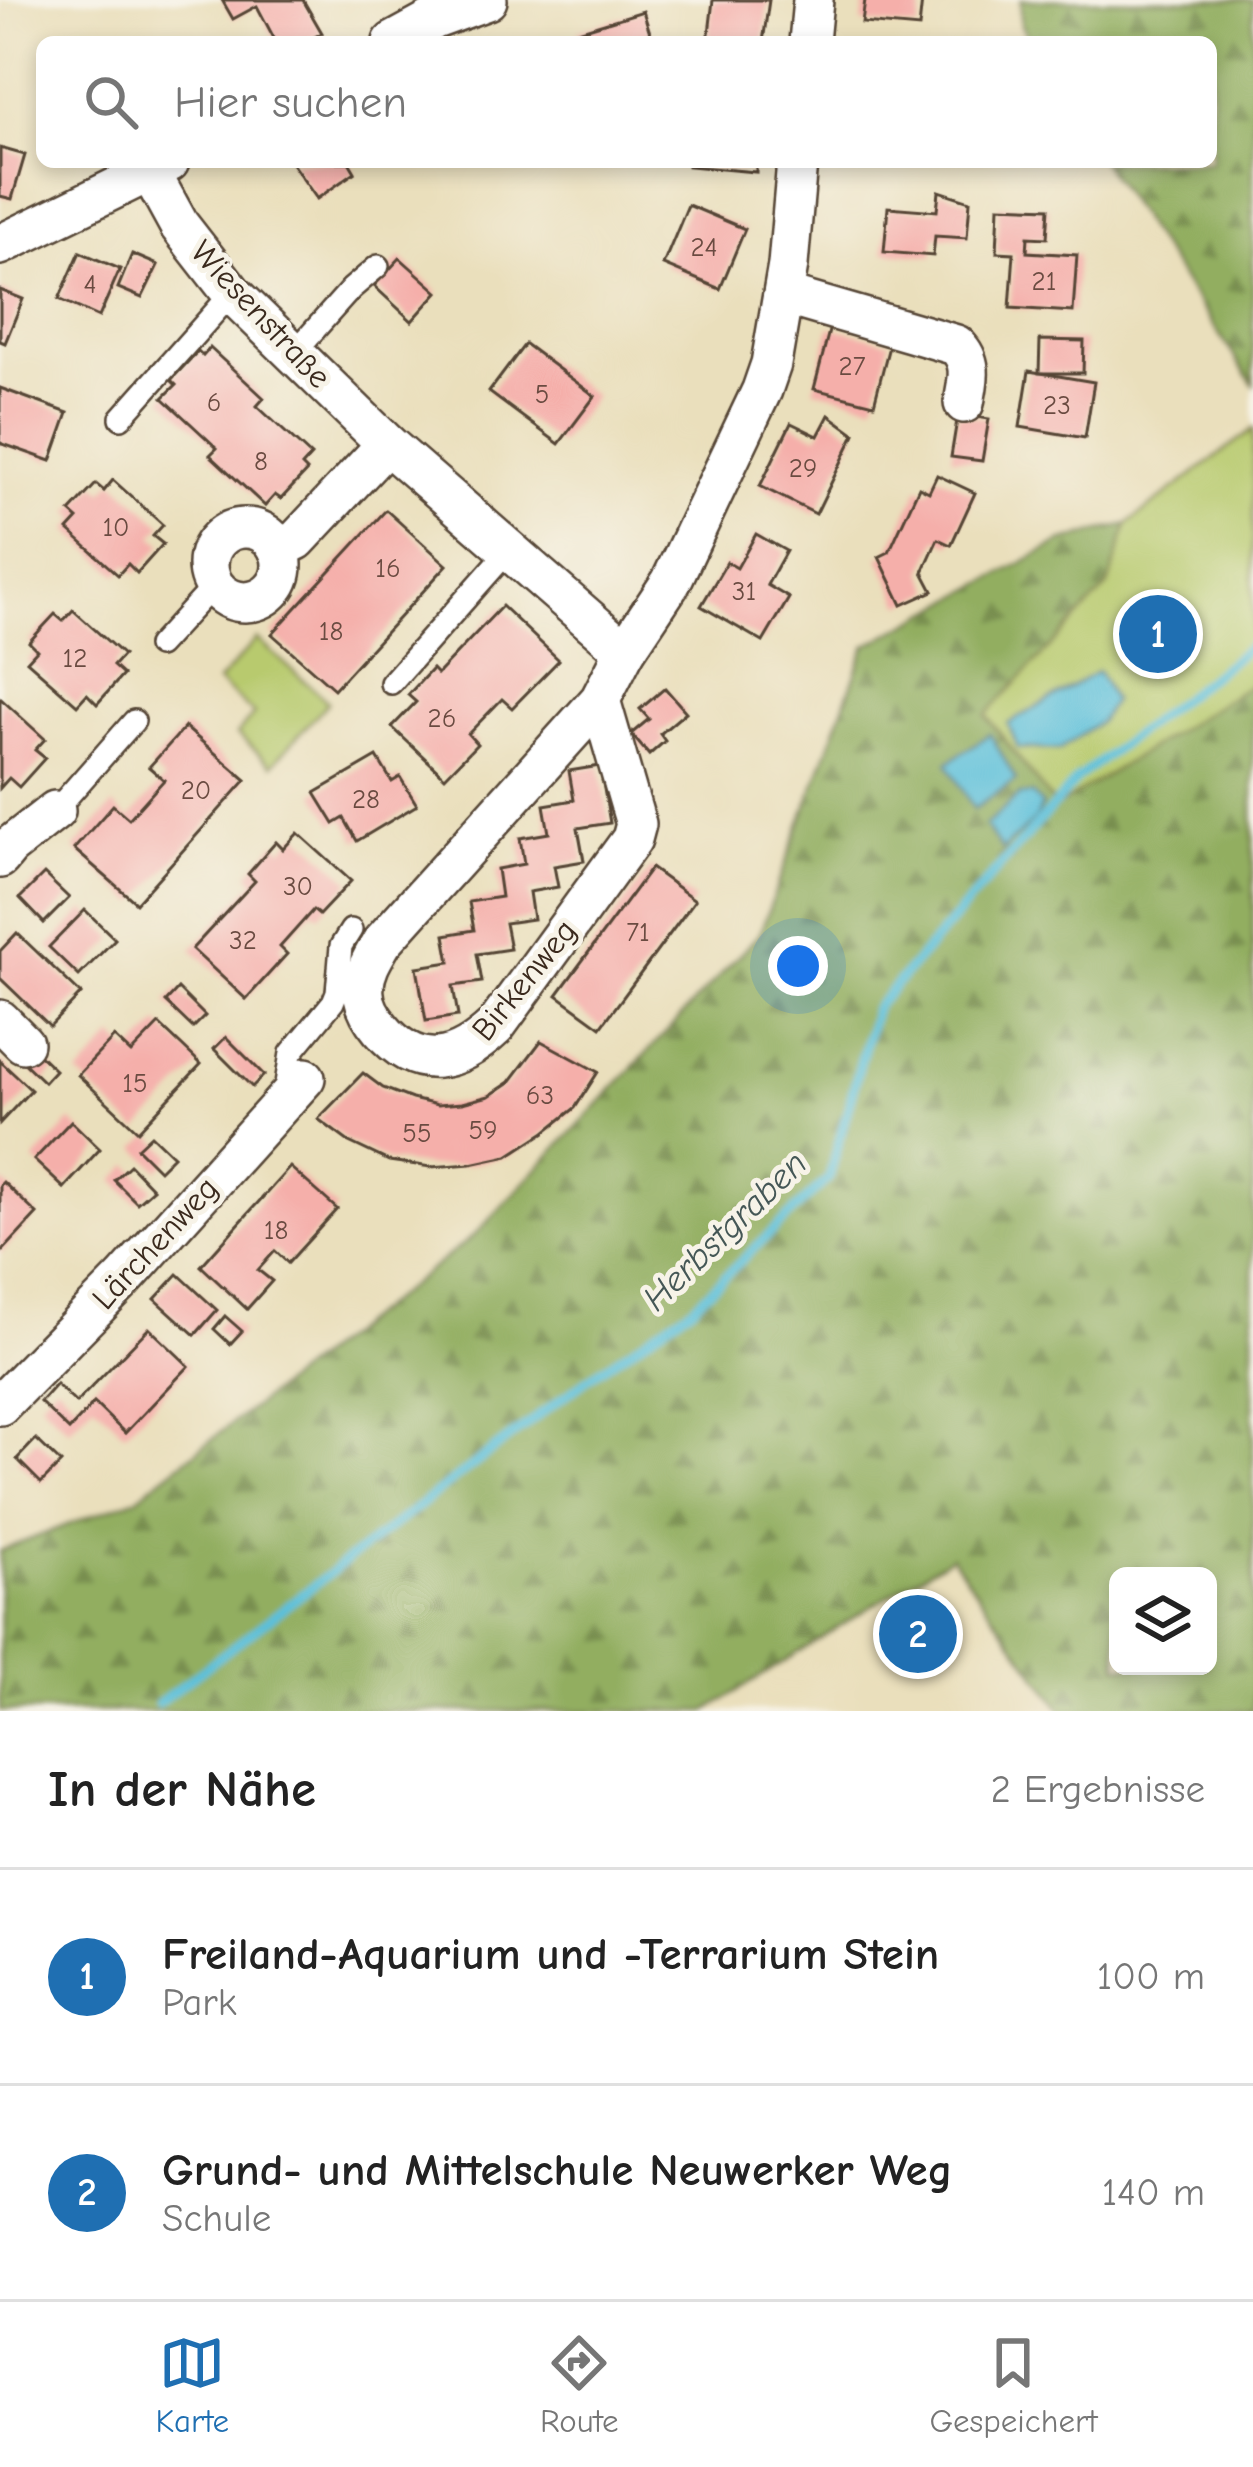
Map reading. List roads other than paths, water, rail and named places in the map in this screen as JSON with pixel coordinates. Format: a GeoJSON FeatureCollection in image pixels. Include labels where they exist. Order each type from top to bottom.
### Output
{"type":"FeatureCollection","features":[{"type":"Feature","properties":{"kind":"street"},"geometry":{"type":"LineString","coordinates":[[400,36],[431,10],[487,0]]}},
{"type":"Feature","properties":{"kind":"street"},"geometry":{"type":"LineString","coordinates":[[810,36],[813,0]]}},
{"type":"Feature","properties":{"kind":"street"},"geometry":{"type":"LineString","coordinates":[[0,244],[158,168]]}},
{"type":"Feature","properties":{"kind":"street","name":"Wiesenstraße"},"geometry":{"type":"LineString","coordinates":[[160,168],[179,225],[232,293],[387,443],[625,651]]}},
{"type":"Feature","properties":{"kind":"street","name":"Birkenweg"},"geometry":{"type":"LineString","coordinates":[[600,700],[636,824],[632,839],[495,1027],[454,1057],[419,1058],[398,1046],[364,1004],[366,970],[382,942],[600,700],[625,651],[671,582],[771,364],[784,295],[796,168]]}},
{"type":"Feature","properties":{"kind":"street"},"geometry":{"type":"LineString","coordinates":[[784,295],[956,345],[969,368],[964,404]]}},
{"type":"Feature","properties":{"kind":"street"},"geometry":{"type":"LineString","coordinates":[[278,549],[297,541],[387,443]]}},
{"type":"Feature","properties":{"kind":"street"},"geometry":{"type":"LineString","coordinates":[[246,527],[273,540],[282,558],[280,578],[268,594],[239,601],[214,585],[209,556],[226,532],[246,527]]}},
{"type":"Feature","properties":{"kind":"street"},"geometry":{"type":"LineString","coordinates":[[0,858],[55,811]]}},
{"type":"Feature","properties":{"kind":"street","name":"Lärchenweg"},"geometry":{"type":"LineString","coordinates":[[0,1405],[124,1279],[294,1090]]}},
{"type":"Feature","properties":{"kind":"lane"},"geometry":{"type":"LineString","coordinates":[[294,353],[350,289],[378,266]]}},
{"type":"Feature","properties":{"kind":"lane"},"geometry":{"type":"LineString","coordinates":[[121,418],[232,293]]}},
{"type":"Feature","properties":{"kind":"lane"},"geometry":{"type":"LineString","coordinates":[[391,683],[509,550]]}},
{"type":"Feature","properties":{"kind":"lane"},"geometry":{"type":"LineString","coordinates":[[158,646],[214,585]]}},
{"type":"Feature","properties":{"kind":"lane"},"geometry":{"type":"LineString","coordinates":[[55,811],[134,721]]}},
{"type":"Feature","properties":{"kind":"lane"},"geometry":{"type":"LineString","coordinates":[[294,1090],[291,1053],[338,992],[341,946],[350,930]]}},
{"type":"Feature","properties":{"kind":"water"},"geometry":{"type":"Polygon","coordinates":[[[1098,671],[1113,701],[1100,721],[1060,750],[1018,748],[1008,724],[1098,671]]]}},
{"type":"Feature","properties":{"kind":"water"},"geometry":{"type":"Polygon","coordinates":[[[990,734],[1016,780],[974,809],[947,763],[990,734]]]}},
{"type":"Feature","properties":{"kind":"water"},"geometry":{"type":"Polygon","coordinates":[[[1032,794],[1042,805],[1036,819],[1002,850],[985,826],[1020,795],[1032,794]]]}},
{"type":"Feature","properties":{"kind":"waterway","name":"Herbstgraben"},"geometry":{"type":"LineString","coordinates":[[158,1703],[598,1371],[693,1306],[829,1178],[875,1008],[1079,777],[1253,644]]}},
{"type":"Feature","properties":{"kind":"place","name":"Freiland-Aquarium und -Terrarium Stein"},"geometry":{"type":"Point","coordinates":[1158,634]}},
{"type":"Feature","properties":{"kind":"place","name":"Grund- und Mittelschule Neuwerker Weg"},"geometry":{"type":"Point","coordinates":[918,1634]}}]}
